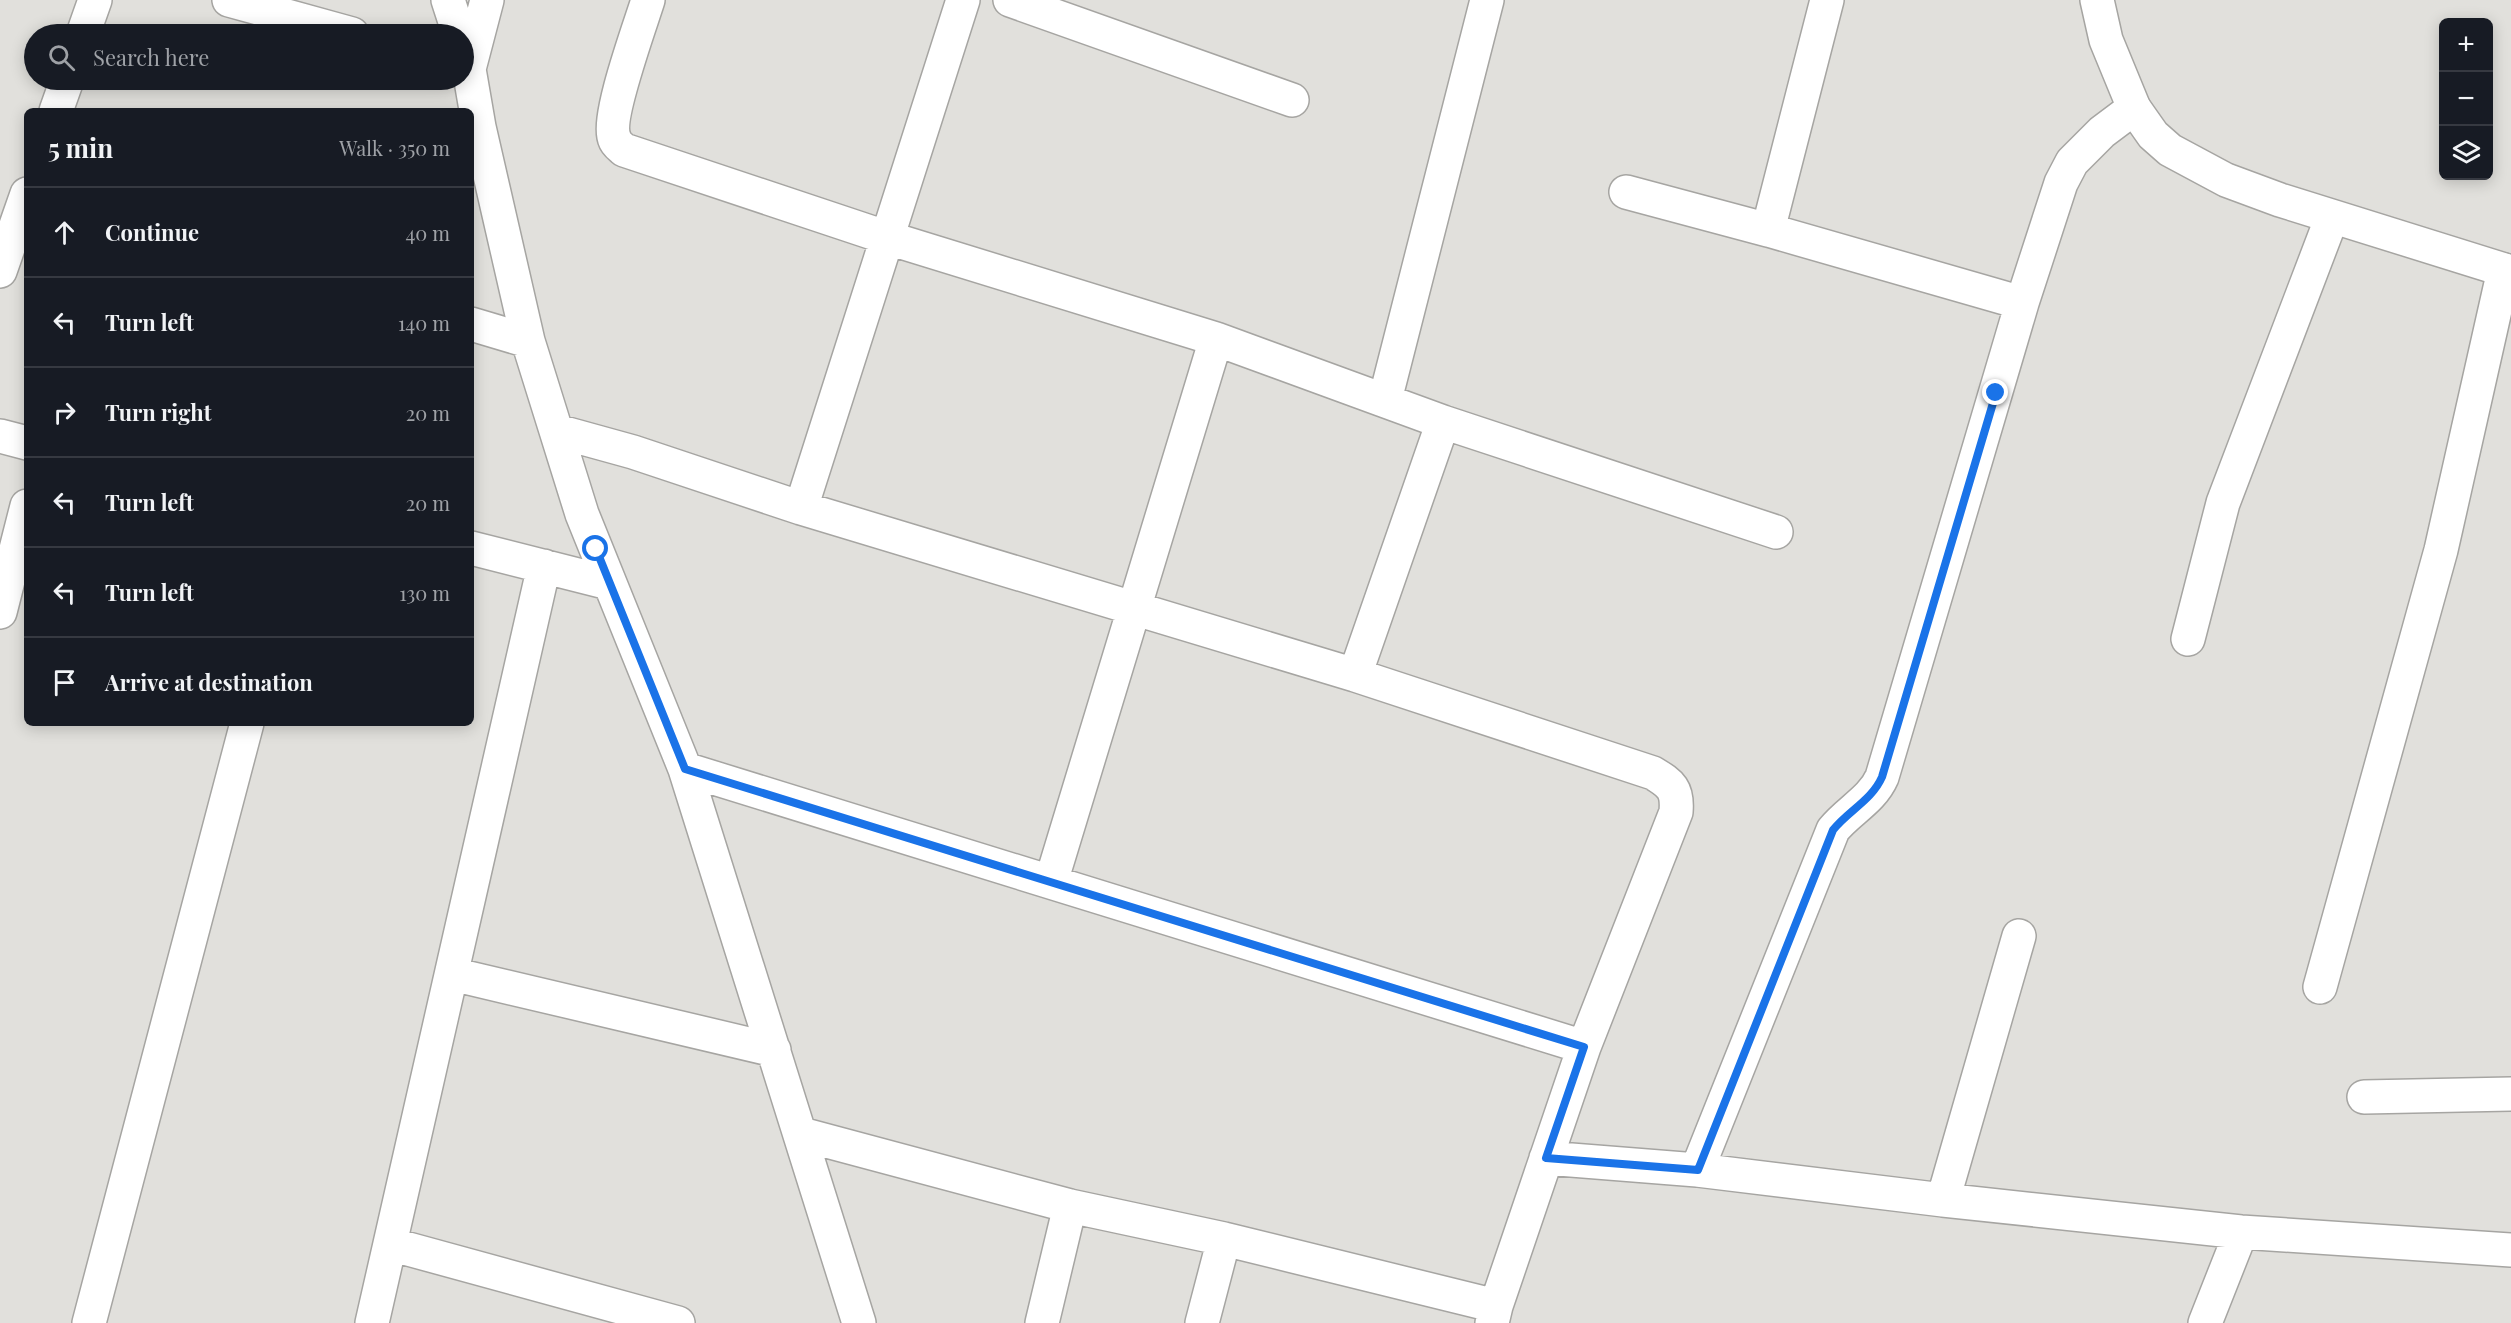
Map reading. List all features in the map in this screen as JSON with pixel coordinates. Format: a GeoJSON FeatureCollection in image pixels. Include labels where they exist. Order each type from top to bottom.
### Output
{"type":"FeatureCollection","features":[{"type":"Feature","properties":{"kind":"street"},"geometry":{"type":"LineString","coordinates":[[87,24],[95,0]]}},
{"type":"Feature","properties":{"kind":"street"},"geometry":{"type":"LineString","coordinates":[[229,0],[316,24]]}},
{"type":"Feature","properties":{"kind":"street"},"geometry":{"type":"LineString","coordinates":[[448,0],[456,24]]}},
{"type":"Feature","properties":{"kind":"street"},"geometry":{"type":"LineString","coordinates":[[474,38],[488,0]]}},
{"type":"Feature","properties":{"kind":"street"},"geometry":{"type":"LineString","coordinates":[[648,0],[612,125],[615,141],[624,150],[885,237],[1216,339],[1443,422],[1776,532]]}},
{"type":"Feature","properties":{"kind":"street"},"geometry":{"type":"LineString","coordinates":[[801,508],[885,237],[963,0]]}},
{"type":"Feature","properties":{"kind":"street"},"geometry":{"type":"LineString","coordinates":[[1010,0],[1292,100]]}},
{"type":"Feature","properties":{"kind":"street"},"geometry":{"type":"LineString","coordinates":[[1385,400],[1487,0]]}},
{"type":"Feature","properties":{"kind":"street"},"geometry":{"type":"LineString","coordinates":[[1768,230],[1827,0]]}},
{"type":"Feature","properties":{"kind":"street"},"geometry":{"type":"LineString","coordinates":[[2097,0],[2106,40],[2134,108],[2153,135],[2170,150],[2226,180],[2332,217],[2508,271],[2441,550],[2320,987]]}},
{"type":"Feature","properties":{"kind":"street"},"geometry":{"type":"LineString","coordinates":[[57,108],[63,90]]}},
{"type":"Feature","properties":{"kind":"street"},"geometry":{"type":"LineString","coordinates":[[471,90],[528,341],[582,514],[685,769],[859,1323]]}},
{"type":"Feature","properties":{"kind":"street"},"geometry":{"type":"LineString","coordinates":[[1698,1170],[1833,830],[1851,810],[1870,796],[1882,777],[2022,303],[2061,183],[2072,162],[2102,132],[2134,108]]}},
{"type":"Feature","properties":{"kind":"street"},"geometry":{"type":"LineString","coordinates":[[1626,192],[2022,303]]}},
{"type":"Feature","properties":{"kind":"street"},"geometry":{"type":"LineString","coordinates":[[0,271],[24,203]]}},
{"type":"Feature","properties":{"kind":"street"},"geometry":{"type":"LineString","coordinates":[[2188,639],[2223,503],[2332,217]]}},
{"type":"Feature","properties":{"kind":"street"},"geometry":{"type":"LineString","coordinates":[[474,325],[528,341]]}},
{"type":"Feature","properties":{"kind":"street"},"geometry":{"type":"LineString","coordinates":[[1051,882],[1136,609],[1216,339]]}},
{"type":"Feature","properties":{"kind":"street"},"geometry":{"type":"LineString","coordinates":[[1355,675],[1443,422]]}},
{"type":"Feature","properties":{"kind":"street"},"geometry":{"type":"LineString","coordinates":[[557,431],[633,452],[801,508],[1355,675],[1653,773],[1670,783],[1677,802],[1676,812],[1584,1047],[1494,1315],[1224,1239],[1070,1206],[801,1134]]}},
{"type":"Feature","properties":{"kind":"street"},"geometry":{"type":"LineString","coordinates":[[0,436],[24,441]]}},
{"type":"Feature","properties":{"kind":"street"},"geometry":{"type":"LineString","coordinates":[[0,612],[24,518]]}},
{"type":"Feature","properties":{"kind":"street"},"geometry":{"type":"LineString","coordinates":[[474,549],[609,583]]}},
{"type":"Feature","properties":{"kind":"street"},"geometry":{"type":"LineString","coordinates":[[372,1323],[544,566]]}},
{"type":"Feature","properties":{"kind":"street"},"geometry":{"type":"LineString","coordinates":[[89,1323],[246,726]]}},
{"type":"Feature","properties":{"kind":"street"},"geometry":{"type":"LineString","coordinates":[[685,769],[1584,1047]]}},
{"type":"Feature","properties":{"kind":"street"},"geometry":{"type":"LineString","coordinates":[[1943,1200],[2019,936]]}},
{"type":"Feature","properties":{"kind":"street"},"geometry":{"type":"LineString","coordinates":[[452,974],[774,1050]]}},
{"type":"Feature","properties":{"kind":"street"},"geometry":{"type":"LineString","coordinates":[[2364,1097],[2511,1094]]}},
{"type":"Feature","properties":{"kind":"street"},"geometry":{"type":"LineString","coordinates":[[1546,1158],[1698,1170],[1943,1200],[2241,1232],[2511,1250]]}},
{"type":"Feature","properties":{"kind":"street"},"geometry":{"type":"LineString","coordinates":[[1042,1323],[1070,1206]]}},
{"type":"Feature","properties":{"kind":"street"},"geometry":{"type":"LineString","coordinates":[[2205,1323],[2241,1232]]}},
{"type":"Feature","properties":{"kind":"street"},"geometry":{"type":"LineString","coordinates":[[1202,1323],[1224,1239]]}},
{"type":"Feature","properties":{"kind":"street"},"geometry":{"type":"LineString","coordinates":[[390,1245],[678,1323]]}},
{"type":"Feature","properties":{"kind":"route"},"geometry":{"type":"LineString","coordinates":[[596,549],[685,769],[1584,1047],[1546,1158],[1698,1170],[1833,830],[1851,810],[1870,796],[1882,777],[1996,393]]}}]}
